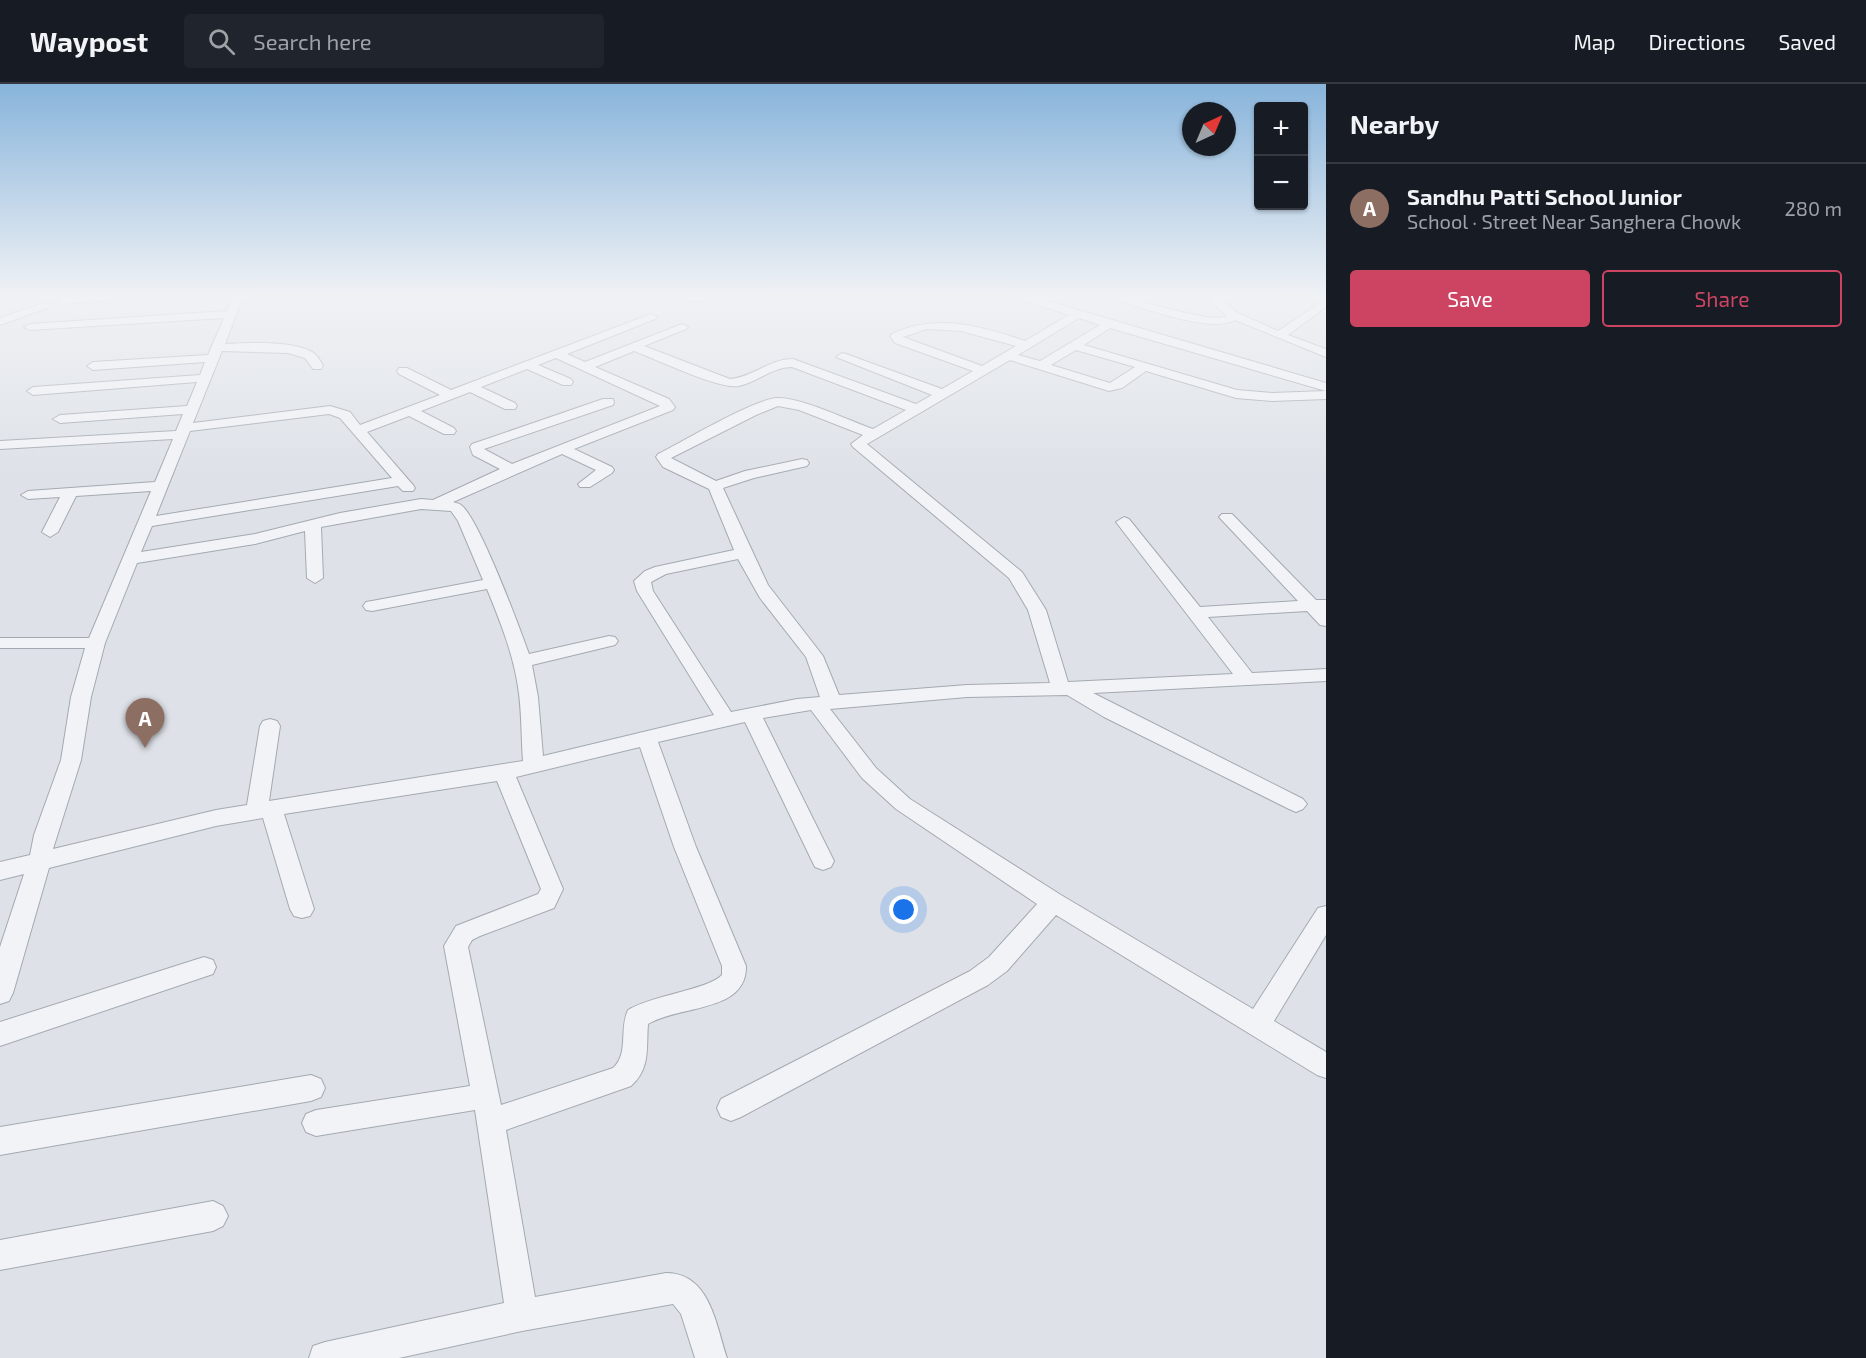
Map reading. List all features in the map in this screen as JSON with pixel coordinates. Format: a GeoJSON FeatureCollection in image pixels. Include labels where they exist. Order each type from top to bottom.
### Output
{"type":"FeatureCollection","features":[{"type":"Feature","properties":{"kind":"street"},"geometry":{"type":"LineString","coordinates":[[93,366],[182,356]]}},
{"type":"Feature","properties":{"kind":"street"},"geometry":{"type":"LineString","coordinates":[[0,993],[14,940],[39,863],[45,835],[71,760],[81,697],[96,642],[213,356]]}},
{"type":"Feature","properties":{"kind":"street"},"geometry":{"type":"LineString","coordinates":[[310,356],[317,366]]}},
{"type":"Feature","properties":{"kind":"street"},"geometry":{"type":"LineString","coordinates":[[358,431],[550,356]]}},
{"type":"Feature","properties":{"kind":"street"},"geometry":{"type":"LineString","coordinates":[[129,559],[244,542],[313,525],[430,504],[668,407],[664,402],[563,356]]}},
{"type":"Feature","properties":{"kind":"street"},"geometry":{"type":"LineString","coordinates":[[586,366],[611,356]]}},
{"type":"Feature","properties":{"kind":"street"},"geometry":{"type":"LineString","coordinates":[[660,356],[729,383],[739,382],[783,363],[793,363],[916,410]]}},
{"type":"Feature","properties":{"kind":"street"},"geometry":{"type":"LineString","coordinates":[[944,356],[983,370]]}},
{"type":"Feature","properties":{"kind":"street"},"geometry":{"type":"LineString","coordinates":[[1005,356],[859,442],[859,448],[1006,566],[1025,587],[1037,610],[1065,689],[1296,804]]}},
{"type":"Feature","properties":{"kind":"street"},"geometry":{"type":"LineString","coordinates":[[1011,356],[1109,387],[1118,385],[1143,367]]}},
{"type":"Feature","properties":{"kind":"street"},"geometry":{"type":"LineString","coordinates":[[1041,366],[1056,356]]}},
{"type":"Feature","properties":{"kind":"street"},"geometry":{"type":"LineString","coordinates":[[1109,356],[1236,394],[1272,397],[1326,395]]}},
{"type":"Feature","properties":{"kind":"street"},"geometry":{"type":"LineString","coordinates":[[1221,356],[1326,387]]}},
{"type":"Feature","properties":{"kind":"street"},"geometry":{"type":"LineString","coordinates":[[842,357],[942,394]]}},
{"type":"Feature","properties":{"kind":"street"},"geometry":{"type":"LineString","coordinates":[[526,365],[567,382]]}},
{"type":"Feature","properties":{"kind":"street"},"geometry":{"type":"LineString","coordinates":[[403,371],[450,395]]}},
{"type":"Feature","properties":{"kind":"street"},"geometry":{"type":"LineString","coordinates":[[33,391],[204,378]]}},
{"type":"Feature","properties":{"kind":"street"},"geometry":{"type":"LineString","coordinates":[[470,387],[510,406]]}},
{"type":"Feature","properties":{"kind":"street"},"geometry":{"type":"LineString","coordinates":[[511,470],[478,452],[477,447],[608,402]]}},
{"type":"Feature","properties":{"kind":"street"},"geometry":{"type":"LineString","coordinates":[[873,434],[802,407],[774,402],[664,455],[665,462],[715,486],[744,553],[768,597],[815,656],[827,685],[824,703],[869,774],[888,791],[949,835],[1053,902],[1326,1066]]}},
{"type":"Feature","properties":{"kind":"street"},"geometry":{"type":"LineString","coordinates":[[60,419],[190,410]]}},
{"type":"Feature","properties":{"kind":"street"},"geometry":{"type":"LineString","coordinates":[[0,445],[181,431],[330,410],[345,415],[402,481],[430,504],[456,508],[461,513],[508,617],[526,677],[533,766]]}},
{"type":"Feature","properties":{"kind":"street"},"geometry":{"type":"LineString","coordinates":[[410,411],[449,431]]}},
{"type":"Feature","properties":{"kind":"street"},"geometry":{"type":"LineString","coordinates":[[564,448],[607,470],[585,484]]}},
{"type":"Feature","properties":{"kind":"street"},"geometry":{"type":"LineString","coordinates":[[715,486],[750,474],[802,463]]}},
{"type":"Feature","properties":{"kind":"street"},"geometry":{"type":"LineString","coordinates":[[144,524],[402,481]]}},
{"type":"Feature","properties":{"kind":"street"},"geometry":{"type":"LineString","coordinates":[[28,495],[159,486]]}},
{"type":"Feature","properties":{"kind":"street"},"geometry":{"type":"LineString","coordinates":[[50,532],[70,493]]}},
{"type":"Feature","properties":{"kind":"street"},"geometry":{"type":"LineString","coordinates":[[1227,518],[1319,606],[1326,621]]}},
{"type":"Feature","properties":{"kind":"street"},"geometry":{"type":"LineString","coordinates":[[1124,522],[1247,679]]}},
{"type":"Feature","properties":{"kind":"street"},"geometry":{"type":"LineString","coordinates":[[313,525],[315,578]]}},
{"type":"Feature","properties":{"kind":"street"},"geometry":{"type":"LineString","coordinates":[[726,719],[645,591],[642,581],[661,570],[744,553]]}},
{"type":"Feature","properties":{"kind":"street"},"geometry":{"type":"LineString","coordinates":[[372,606],[493,583]]}},
{"type":"Feature","properties":{"kind":"street"},"geometry":{"type":"LineString","coordinates":[[1195,612],[1319,606]]}},
{"type":"Feature","properties":{"kind":"street"},"geometry":{"type":"LineString","coordinates":[[521,662],[609,641]]}},
{"type":"Feature","properties":{"kind":"street"},"geometry":{"type":"LineString","coordinates":[[0,643],[96,642]]}},
{"type":"Feature","properties":{"kind":"street"},"geometry":{"type":"LineString","coordinates":[[0,871],[39,863],[165,829],[264,809],[504,773],[726,719],[824,703],[967,691],[1065,689],[1326,675]]}},
{"type":"Feature","properties":{"kind":"street"},"geometry":{"type":"LineString","coordinates":[[751,714],[823,861]]}},
{"type":"Feature","properties":{"kind":"street"},"geometry":{"type":"LineString","coordinates":[[270,726],[264,809],[302,909]]}},
{"type":"Feature","properties":{"kind":"street"},"geometry":{"type":"LineString","coordinates":[[316,1123],[488,1109],[622,1077],[631,1070],[637,1057],[635,1029],[638,1018],[652,1010],[721,990],[735,980],[734,966],[685,846],[647,738]]}},
{"type":"Feature","properties":{"kind":"street"},"geometry":{"type":"LineString","coordinates":[[504,773],[552,889],[546,901],[480,925],[464,933],[456,946],[488,1109],[522,1315]]}},
{"type":"Feature","properties":{"kind":"street"},"geometry":{"type":"LineString","coordinates":[[731,1108],[979,978],[1005,956],[1053,902]]}},
{"type":"Feature","properties":{"kind":"street"},"geometry":{"type":"LineString","coordinates":[[1257,1025],[1326,915]]}},
{"type":"Feature","properties":{"kind":"street"},"geometry":{"type":"LineString","coordinates":[[0,1034],[204,966]]}},
{"type":"Feature","properties":{"kind":"street"},"geometry":{"type":"LineString","coordinates":[[0,1141],[310,1088]]}},
{"type":"Feature","properties":{"kind":"street"},"geometry":{"type":"LineString","coordinates":[[0,1255],[213,1216]]}},
{"type":"Feature","properties":{"kind":"street"},"geometry":{"type":"LineString","coordinates":[[325,1358],[522,1315],[666,1289],[682,1290],[693,1302],[711,1358]]}},
{"type":"Feature","properties":{"kind":"place","name":"Sandhu Patti School Junior"},"geometry":{"type":"Point","coordinates":[145,748]}}]}
